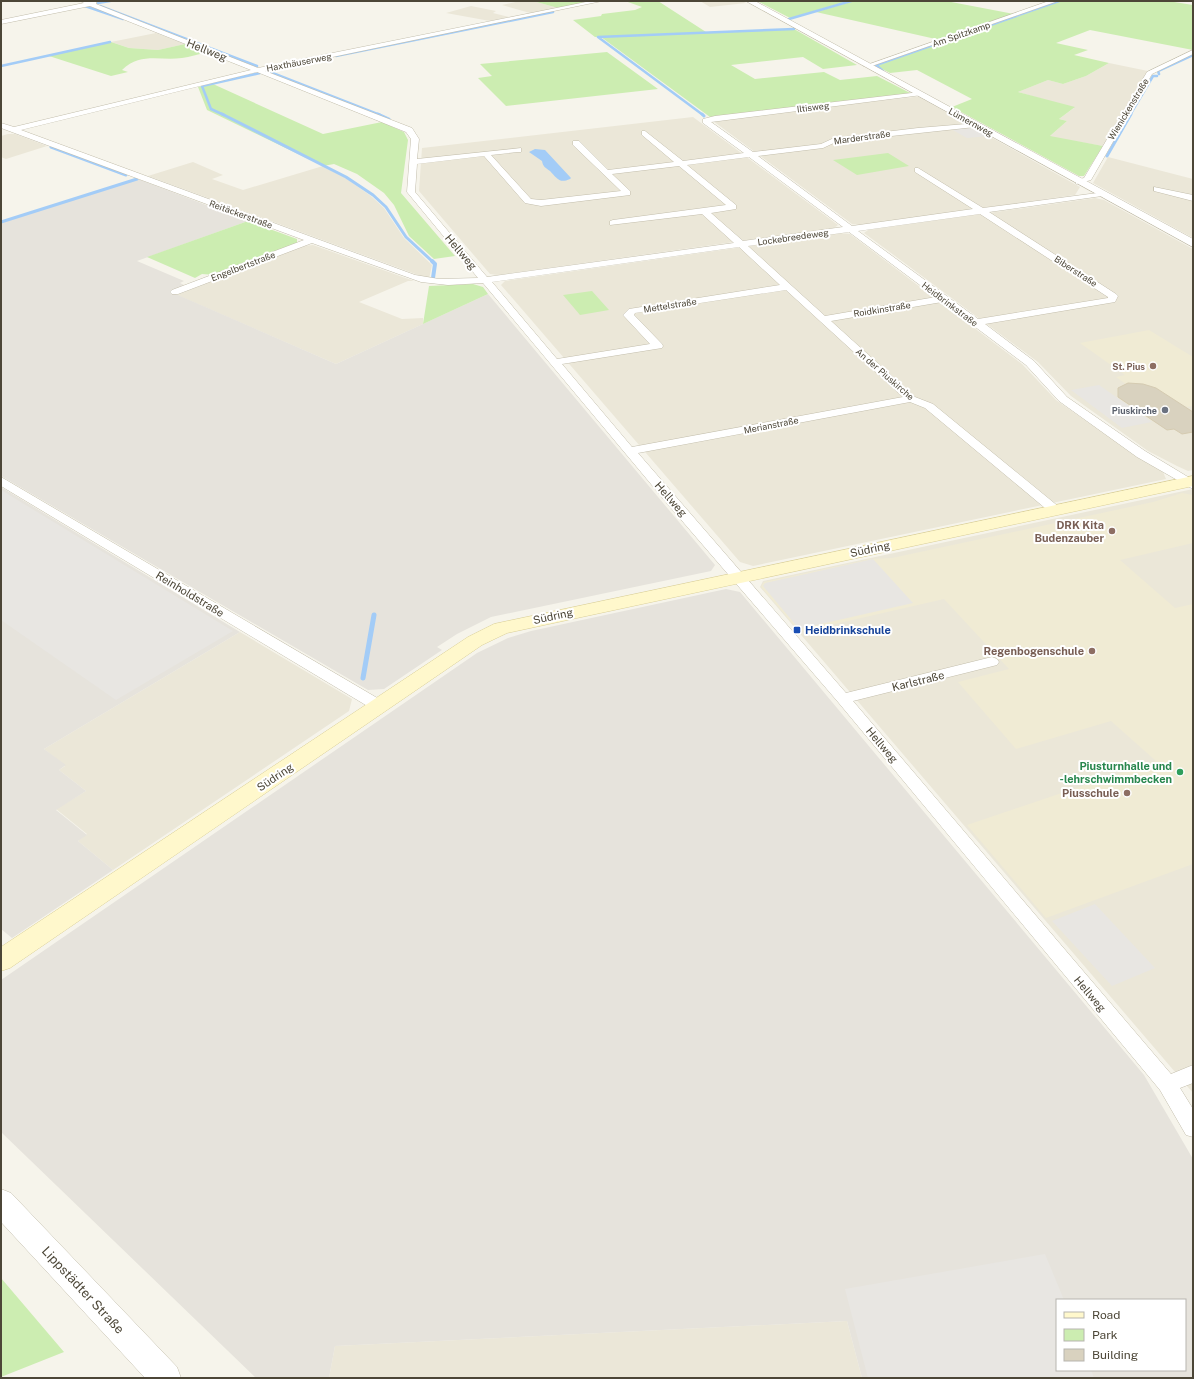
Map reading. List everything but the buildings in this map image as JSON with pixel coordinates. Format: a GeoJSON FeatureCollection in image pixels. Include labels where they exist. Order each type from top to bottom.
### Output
{"type":"FeatureCollection","features":[{"type":"Feature","properties":{"kind":"main road","name":"Südring"},"geometry":{"type":"LineString","coordinates":[[1,961],[475,641],[501,628],[1191,482]]}},
{"type":"Feature","properties":{"kind":"street","name":"Hellweg"},"geometry":{"type":"LineString","coordinates":[[83,1],[409,130],[415,139],[411,192],[484,280],[843,699],[1167,1084],[1193,1128]]}},
{"type":"Feature","properties":{"kind":"street"},"geometry":{"type":"LineString","coordinates":[[1,22],[105,1]]}},
{"type":"Feature","properties":{"kind":"street","name":"Haxthäuserweg"},"geometry":{"type":"LineString","coordinates":[[1,133],[258,70],[599,1]]}},
{"type":"Feature","properties":{"kind":"street","name":"Lümernweg"},"geometry":{"type":"LineString","coordinates":[[750,1],[1193,244]]}},
{"type":"Feature","properties":{"kind":"street","name":"Am Spitzkamp"},"geometry":{"type":"LineString","coordinates":[[867,66],[1055,1]]}},
{"type":"Feature","properties":{"kind":"street","name":"Wienickenstraße"},"geometry":{"type":"LineString","coordinates":[[1079,182],[1087,180],[1150,73],[1193,52]]}},
{"type":"Feature","properties":{"kind":"street","name":"Iltisweg"},"geometry":{"type":"LineString","coordinates":[[706,121],[715,118],[920,94]]}},
{"type":"Feature","properties":{"kind":"street","name":"Heidbrinkstraße"},"geometry":{"type":"LineString","coordinates":[[706,121],[942,299],[1030,363],[1063,399],[1141,454],[1191,482]]}},
{"type":"Feature","properties":{"kind":"street","name":"Reitäckerstraße"},"geometry":{"type":"LineString","coordinates":[[1,125],[424,281],[484,280]]}},
{"type":"Feature","properties":{"kind":"street","name":"Marderstraße"},"geometry":{"type":"LineString","coordinates":[[607,172],[823,146],[834,140],[975,125]]}},
{"type":"Feature","properties":{"kind":"street"},"geometry":{"type":"LineString","coordinates":[[613,223],[733,207],[645,133]]}},
{"type":"Feature","properties":{"kind":"street"},"geometry":{"type":"LineString","coordinates":[[486,154],[528,201],[541,203],[628,193],[576,143]]}},
{"type":"Feature","properties":{"kind":"street"},"geometry":{"type":"LineString","coordinates":[[413,162],[518,150]]}},
{"type":"Feature","properties":{"kind":"street","name":"Biberstraße"},"geometry":{"type":"LineString","coordinates":[[918,170],[1085,276],[1113,296],[1114,299],[975,323]]}},
{"type":"Feature","properties":{"kind":"street"},"geometry":{"type":"LineString","coordinates":[[1157,189],[1193,198]]}},
{"type":"Feature","properties":{"kind":"street","name":"Lockebreedeweg"},"geometry":{"type":"LineString","coordinates":[[484,280],[1102,194]]}},
{"type":"Feature","properties":{"kind":"street","name":"An der Piuskirche"},"geometry":{"type":"LineString","coordinates":[[704,211],[911,399],[929,406],[1055,510]]}},
{"type":"Feature","properties":{"kind":"street","name":"Engelbertstraße"},"geometry":{"type":"LineString","coordinates":[[175,292],[312,240]]}},
{"type":"Feature","properties":{"kind":"street","name":"Mettelstraße"},"geometry":{"type":"LineString","coordinates":[[555,362],[658,346],[628,315],[632,311],[789,287]]}},
{"type":"Feature","properties":{"kind":"street","name":"Roidkinstraße"},"geometry":{"type":"LineString","coordinates":[[822,319],[942,299]]}},
{"type":"Feature","properties":{"kind":"street","name":"Merianstraße"},"geometry":{"type":"LineString","coordinates":[[630,451],[911,399]]}},
{"type":"Feature","properties":{"kind":"street","name":"Reinholdstraße"},"geometry":{"type":"LineString","coordinates":[[1,481],[379,706]]}},
{"type":"Feature","properties":{"kind":"street","name":"Karlstraße"},"geometry":{"type":"LineString","coordinates":[[843,699],[992,662]]}},
{"type":"Feature","properties":{"kind":"street"},"geometry":{"type":"LineString","coordinates":[[1167,1084],[1193,1074]]}},
{"type":"Feature","properties":{"kind":"street","name":"Lippstädter Straße"},"geometry":{"type":"LineString","coordinates":[[1,1202],[166,1378]]}},
{"type":"Feature","properties":{"kind":"shaded area"},"geometry":{"type":"Polygon","coordinates":[[[520,1],[533,1],[558,8],[530,13],[502,5],[520,1]]]}},
{"type":"Feature","properties":{"kind":"shaded area"},"geometry":{"type":"Polygon","coordinates":[[[700,1],[742,1],[746,3],[710,7],[700,1]]]}},
{"type":"Feature","properties":{"kind":"shaded area"},"geometry":{"type":"Polygon","coordinates":[[[471,6],[496,11],[493,13],[509,17],[490,21],[446,13],[471,6]]]}},
{"type":"Feature","properties":{"kind":"shaded area"},"geometry":{"type":"Polygon","coordinates":[[[156,33],[185,44],[158,50],[129,48],[111,42],[156,33]]]}},
{"type":"Feature","properties":{"kind":"shaded area"},"geometry":{"type":"Polygon","coordinates":[[[1109,63],[1148,71],[1103,146],[1049,137],[1067,121],[1059,119],[1074,108],[1018,92],[1048,80],[1063,84],[1086,76],[1109,63]]]}},
{"type":"Feature","properties":{"kind":"shaded area"},"geometry":{"type":"Polygon","coordinates":[[[919,97],[1080,187],[1075,195],[860,225],[852,224],[713,121],[714,119],[919,97]]]}},
{"type":"Feature","properties":{"kind":"shaded area"},"geometry":{"type":"Polygon","coordinates":[[[693,117],[838,225],[834,228],[498,275],[490,274],[419,191],[422,148],[693,117]]]}},
{"type":"Feature","properties":{"kind":"shaded area"},"geometry":{"type":"Polygon","coordinates":[[[971,128],[988,136],[967,138],[951,129],[971,128]]]}},
{"type":"Feature","properties":{"kind":"shaded area"},"geometry":{"type":"Polygon","coordinates":[[[15,134],[47,146],[6,159],[1,157],[1,136],[15,134]]]}},
{"type":"Feature","properties":{"kind":"shaded area"},"geometry":{"type":"Polygon","coordinates":[[[1108,157],[1193,179],[1193,238],[1093,183],[1108,157]]]}},
{"type":"Feature","properties":{"kind":"shaded area"},"geometry":{"type":"Polygon","coordinates":[[[193,162],[223,175],[212,179],[243,190],[323,166],[344,177],[371,196],[384,208],[404,238],[432,265],[429,279],[148,176],[193,162]]]}},
{"type":"Feature","properties":{"kind":"shaded area"},"geometry":{"type":"Polygon","coordinates":[[[138,179],[248,221],[137,261],[184,281],[180,283],[186,286],[171,292],[336,364],[488,294],[715,565],[711,571],[491,617],[457,634],[437,647],[442,650],[384,689],[368,690],[1,476],[1,223],[138,179]]]}},
{"type":"Feature","properties":{"kind":"shaded area"},"geometry":{"type":"Polygon","coordinates":[[[1095,198],[1104,200],[1193,249],[1193,470],[1188,471],[1148,451],[1071,396],[1038,362],[864,233],[868,230],[1095,198]]]}},
{"type":"Feature","properties":{"kind":"shaded area"},"geometry":{"type":"Polygon","coordinates":[[[840,233],[850,234],[1022,364],[1056,400],[1135,455],[1163,472],[1166,479],[753,566],[740,562],[501,285],[505,281],[840,233]]]}},
{"type":"Feature","properties":{"kind":"shaded area"},"geometry":{"type":"Polygon","coordinates":[[[313,245],[414,281],[408,281],[359,302],[402,319],[423,318],[423,324],[336,364],[177,295],[303,246],[313,245]]]}},
{"type":"Feature","properties":{"kind":"shaded area","name":"St. Pius"},"geometry":{"type":"Polygon","coordinates":[[[1149,330],[1193,357],[1193,406],[1187,407],[1152,386],[1139,383],[1126,384],[1116,377],[1125,375],[1080,343],[1149,330]]]}},
{"type":"Feature","properties":{"kind":"shaded area"},"geometry":{"type":"Polygon","coordinates":[[[1099,385],[1152,422],[1122,428],[1071,390],[1099,385]]]}},
{"type":"Feature","properties":{"kind":"shaded area"},"geometry":{"type":"Polygon","coordinates":[[[1,487],[240,632],[44,749],[66,765],[59,770],[86,791],[56,810],[87,835],[78,841],[113,870],[12,938],[1,929],[1,487]]]}},
{"type":"Feature","properties":{"kind":"shaded area"},"geometry":{"type":"Polygon","coordinates":[[[1193,489],[1193,1093],[760,587],[763,581],[1193,489]]]}},
{"type":"Feature","properties":{"kind":"shaded area"},"geometry":{"type":"Polygon","coordinates":[[[1,490],[233,631],[116,700],[1,620],[1,490]]]}},
{"type":"Feature","properties":{"kind":"shaded area"},"geometry":{"type":"Polygon","coordinates":[[[1182,493],[1193,495],[1193,543],[1120,560],[1175,608],[1193,604],[1193,864],[1046,918],[967,825],[1156,761],[1111,721],[1016,749],[958,682],[1009,669],[944,599],[800,632],[761,587],[764,582],[871,559],[892,558],[1153,502],[1182,493]]]}},
{"type":"Feature","properties":{"kind":"shaded area"},"geometry":{"type":"Polygon","coordinates":[[[873,559],[913,603],[799,629],[763,586],[765,583],[873,559]]]}},
{"type":"Feature","properties":{"kind":"shaded area"},"geometry":{"type":"Polygon","coordinates":[[[726,589],[740,592],[1144,1075],[1193,1159],[1193,1378],[862,1378],[847,1321],[335,1346],[329,1378],[256,1378],[1,1132],[1,980],[477,653],[508,638],[531,631],[726,589]]]}},
{"type":"Feature","properties":{"kind":"shaded area"},"geometry":{"type":"Polygon","coordinates":[[[240,632],[352,699],[349,711],[113,870],[78,841],[87,834],[56,809],[86,791],[59,770],[65,766],[44,749],[240,632]]]}},
{"type":"Feature","properties":{"kind":"shaded area"},"geometry":{"type":"Polygon","coordinates":[[[1095,904],[1155,968],[1112,986],[1052,921],[1095,904]]]}},
{"type":"Feature","properties":{"kind":"shaded area"},"geometry":{"type":"Polygon","coordinates":[[[1045,1254],[1064,1299],[1056,1299],[1056,1371],[1091,1371],[1094,1378],[868,1378],[845,1289],[1045,1254]]]}},
{"type":"Feature","properties":{"kind":"shaded area"},"geometry":{"type":"Polygon","coordinates":[[[847,1321],[862,1378],[329,1378],[335,1346],[847,1321]]]}},
{"type":"Feature","properties":{"kind":"green space"},"geometry":{"type":"Polygon","coordinates":[[[533,1],[591,1],[558,8],[533,1]]]}},
{"type":"Feature","properties":{"kind":"green space"},"geometry":{"type":"Polygon","coordinates":[[[625,1],[658,1],[706,32],[595,37],[573,20],[601,16],[602,14],[635,10],[642,7],[625,1]]]}},
{"type":"Feature","properties":{"kind":"green space"},"geometry":{"type":"Polygon","coordinates":[[[757,1],[848,1],[790,18],[757,1]]]}},
{"type":"Feature","properties":{"kind":"green space"},"geometry":{"type":"Polygon","coordinates":[[[854,1],[946,1],[1014,14],[940,40],[816,12],[854,1]]]}},
{"type":"Feature","properties":{"kind":"green space"},"geometry":{"type":"Polygon","coordinates":[[[1061,1],[1168,1],[1193,5],[1193,50],[1090,30],[1056,43],[1088,50],[1074,55],[1109,63],[1086,76],[1063,84],[1048,80],[1018,92],[1075,107],[1059,119],[1067,121],[1050,136],[1103,146],[1084,176],[1079,176],[952,107],[972,99],[917,70],[890,73],[878,67],[878,65],[1061,1]]]}},
{"type":"Feature","properties":{"kind":"green space"},"geometry":{"type":"Polygon","coordinates":[[[794,29],[857,65],[823,69],[803,57],[731,65],[755,79],[824,72],[840,80],[877,76],[912,94],[710,117],[601,37],[794,29]]]}},
{"type":"Feature","properties":{"kind":"green space"},"geometry":{"type":"Polygon","coordinates":[[[111,42],[129,48],[158,50],[185,44],[206,53],[174,59],[143,59],[129,64],[122,70],[128,72],[111,76],[49,56],[111,42]]]}},
{"type":"Feature","properties":{"kind":"green space"},"geometry":{"type":"Polygon","coordinates":[[[607,52],[658,89],[506,106],[478,78],[492,76],[480,64],[607,52]]]}},
{"type":"Feature","properties":{"kind":"green space"},"geometry":{"type":"Polygon","coordinates":[[[213,84],[323,134],[382,122],[404,132],[408,140],[401,193],[455,256],[434,259],[409,236],[394,205],[384,193],[357,174],[334,164],[323,166],[207,110],[198,87],[213,84]]]}},
{"type":"Feature","properties":{"kind":"green space"},"geometry":{"type":"Polygon","coordinates":[[[888,153],[909,166],[857,175],[833,160],[888,153]]]}},
{"type":"Feature","properties":{"kind":"green space"},"geometry":{"type":"Polygon","coordinates":[[[248,221],[297,239],[297,244],[215,275],[202,274],[195,278],[147,257],[248,221]]]}},
{"type":"Feature","properties":{"kind":"green space"},"geometry":{"type":"Polygon","coordinates":[[[473,284],[483,287],[488,294],[423,324],[429,286],[473,284]]]}},
{"type":"Feature","properties":{"kind":"green space"},"geometry":{"type":"Polygon","coordinates":[[[592,291],[609,310],[580,315],[563,295],[592,291]]]}},
{"type":"Feature","properties":{"kind":"green space"},"geometry":{"type":"Polygon","coordinates":[[[1,1278],[64,1352],[1,1377],[1,1278]]]}},
{"type":"Feature","properties":{"kind":"water"},"geometry":{"type":"Polygon","coordinates":[[[535,149],[545,150],[571,178],[561,181],[557,178],[544,166],[542,161],[529,152],[535,149]]]}},
{"type":"Feature","properties":{"kind":"waterway"},"geometry":{"type":"LineString","coordinates":[[98,3],[110,1]]}},
{"type":"Feature","properties":{"kind":"waterway"},"geometry":{"type":"LineString","coordinates":[[789,19],[851,1]]}},
{"type":"Feature","properties":{"kind":"waterway"},"geometry":{"type":"LineString","coordinates":[[883,71],[876,65],[1059,1]]}},
{"type":"Feature","properties":{"kind":"waterway"},"geometry":{"type":"LineString","coordinates":[[85,6],[123,19]]}},
{"type":"Feature","properties":{"kind":"waterway"},"geometry":{"type":"LineString","coordinates":[[100,6],[257,66]]}},
{"type":"Feature","properties":{"kind":"waterway"},"geometry":{"type":"LineString","coordinates":[[336,56],[553,12]]}},
{"type":"Feature","properties":{"kind":"waterway"},"geometry":{"type":"LineString","coordinates":[[703,115],[598,37],[794,29]]}},
{"type":"Feature","properties":{"kind":"waterway"},"geometry":{"type":"LineString","coordinates":[[1,66],[110,42]]}},
{"type":"Feature","properties":{"kind":"waterway"},"geometry":{"type":"LineString","coordinates":[[1159,74],[1158,71],[1193,55]]}},
{"type":"Feature","properties":{"kind":"waterway"},"geometry":{"type":"LineString","coordinates":[[270,72],[380,115]]}},
{"type":"Feature","properties":{"kind":"waterway"},"geometry":{"type":"LineString","coordinates":[[224,115],[211,109],[202,86],[260,73]]}},
{"type":"Feature","properties":{"kind":"waterway"},"geometry":{"type":"LineString","coordinates":[[1130,115],[1153,76],[1157,76]]}},
{"type":"Feature","properties":{"kind":"waterway"},"geometry":{"type":"LineString","coordinates":[[378,114],[389,119]]}},
{"type":"Feature","properties":{"kind":"waterway"},"geometry":{"type":"LineString","coordinates":[[1107,156],[1131,114]]}},
{"type":"Feature","properties":{"kind":"waterway"},"geometry":{"type":"LineString","coordinates":[[224,115],[346,177],[373,195],[386,207],[406,237],[433,262]]}},
{"type":"Feature","properties":{"kind":"waterway"},"geometry":{"type":"LineString","coordinates":[[51,147],[126,175]]}},
{"type":"Feature","properties":{"kind":"waterway"},"geometry":{"type":"LineString","coordinates":[[1,222],[137,179]]}},
{"type":"Feature","properties":{"kind":"waterway"},"geometry":{"type":"LineString","coordinates":[[433,262],[435,264],[433,278]]}},
{"type":"Feature","properties":{"kind":"waterway"},"geometry":{"type":"LineString","coordinates":[[363,678],[374,615]]}},
{"type":"Feature","properties":{"kind":"place","name":"St. Pius"},"geometry":{"type":"Point","coordinates":[1153,366]}},
{"type":"Feature","properties":{"kind":"place","name":"Piuskirche"},"geometry":{"type":"Point","coordinates":[1165,410]}},
{"type":"Feature","properties":{"kind":"place","name":"DRK Kita Budenzauber"},"geometry":{"type":"Point","coordinates":[1112,531]}},
{"type":"Feature","properties":{"kind":"place","name":"Heidbrinkschule"},"geometry":{"type":"Point","coordinates":[797,630]}},
{"type":"Feature","properties":{"kind":"place","name":"Regenbogenschule"},"geometry":{"type":"Point","coordinates":[1092,651]}},
{"type":"Feature","properties":{"kind":"place","name":"Piusturnhalle und -lehrschwimmbecken"},"geometry":{"type":"Point","coordinates":[1180,772]}},
{"type":"Feature","properties":{"kind":"place","name":"Piusschule"},"geometry":{"type":"Point","coordinates":[1127,793]}}]}
